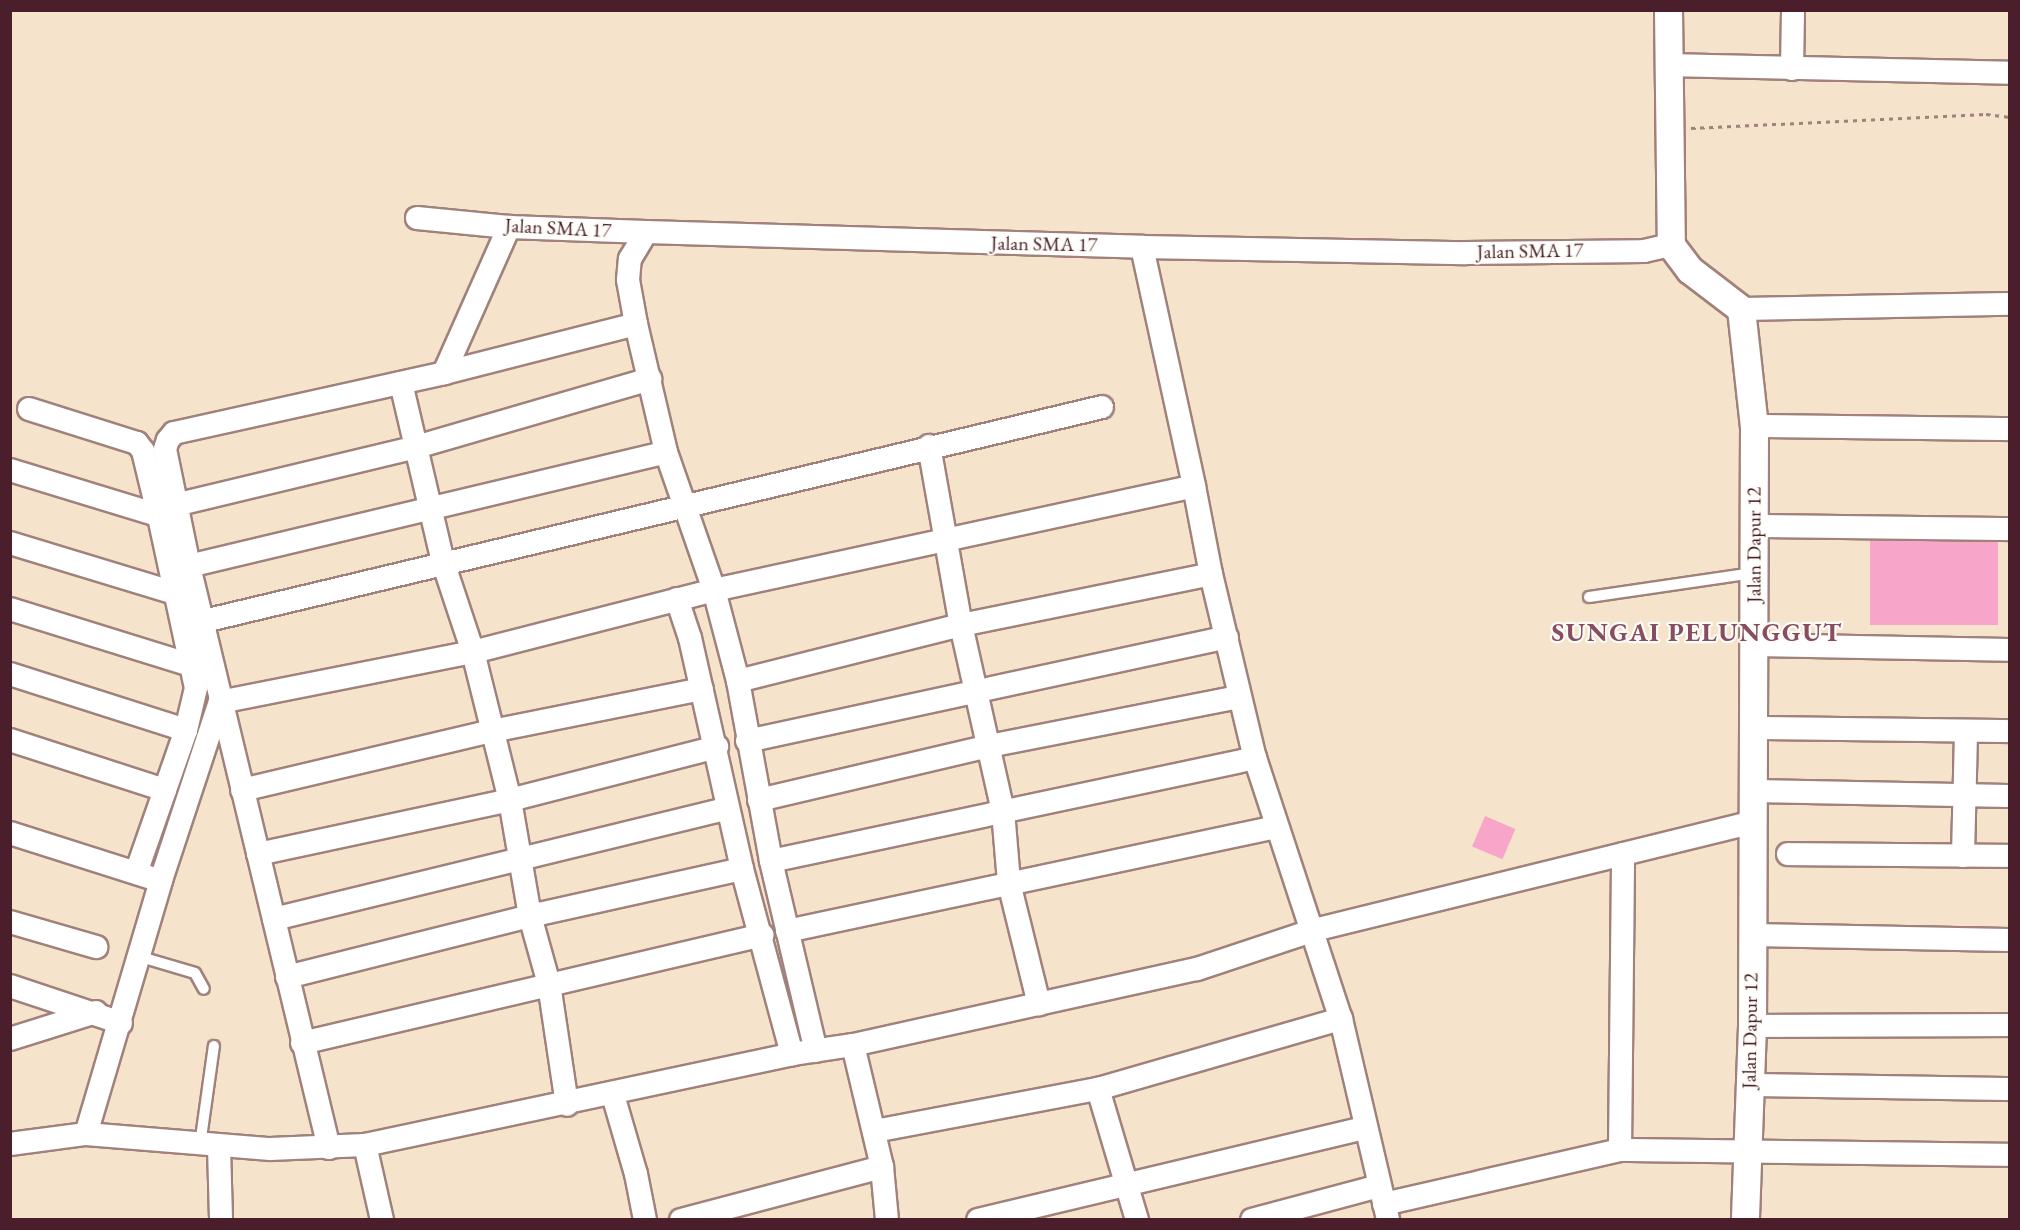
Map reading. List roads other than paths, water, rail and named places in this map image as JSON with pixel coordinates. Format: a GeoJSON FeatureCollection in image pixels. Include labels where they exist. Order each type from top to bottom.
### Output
{"type":"FeatureCollection","features":[{"type":"Feature","properties":{"kind":"street"},"geometry":{"type":"LineString","coordinates":[[1668,10],[1671,245],[1701,280],[1741,309],[2010,304]]}},
{"type":"Feature","properties":{"kind":"street"},"geometry":{"type":"LineString","coordinates":[[1792,69],[1793,10]]}},
{"type":"Feature","properties":{"kind":"street"},"geometry":{"type":"LineString","coordinates":[[1667,65],[2010,73]]}},
{"type":"Feature","properties":{"kind":"street","name":"Jalan SMA 17"},"geometry":{"type":"LineString","coordinates":[[417,218],[509,227],[646,232],[1465,253],[1644,251],[1671,245]]}},
{"type":"Feature","properties":{"kind":"street"},"geometry":{"type":"LineString","coordinates":[[444,373],[509,227]]}},
{"type":"Feature","properties":{"kind":"street"},"geometry":{"type":"LineString","coordinates":[[646,232],[630,259],[628,280],[636,324],[666,452],[714,590],[738,681],[747,741],[771,861],[816,1051]]}},
{"type":"Feature","properties":{"kind":"street"},"geometry":{"type":"LineString","coordinates":[[1142,246],[1239,697],[1276,827],[1314,930],[1341,1019],[1384,1203]]}},
{"type":"Feature","properties":{"kind":"street","name":"Jalan Dapur 12"},"geometry":{"type":"LineString","coordinates":[[1741,309],[1754,426],[1754,728],[1750,823],[1752,1026],[1745,1220]]}},
{"type":"Feature","properties":{"kind":"street"},"geometry":{"type":"LineString","coordinates":[[329,1148],[220,702],[201,663],[185,593],[171,514],[165,449],[174,433],[444,373],[636,324]]}},
{"type":"Feature","properties":{"kind":"street"},"geometry":{"type":"LineString","coordinates":[[10,470],[171,514],[416,447],[650,379]]}},
{"type":"Feature","properties":{"kind":"street"},"geometry":{"type":"LineString","coordinates":[[401,382],[443,562],[473,652],[510,800],[530,916],[549,984],[567,1105]]}},
{"type":"Feature","properties":{"kind":"street"},"geometry":{"type":"LineString","coordinates":[[204,621],[443,562],[685,507],[929,446],[1102,407]]}},
{"type":"Feature","properties":{"kind":"street"},"geometry":{"type":"LineString","coordinates":[[29,409],[137,443],[143,451],[171,514],[189,566],[185,593]]}},
{"type":"Feature","properties":{"kind":"street"},"geometry":{"type":"LineString","coordinates":[[1754,426],[2010,429]]}},
{"type":"Feature","properties":{"kind":"street"},"geometry":{"type":"LineString","coordinates":[[929,446],[961,625],[1003,811],[1009,883],[1039,1004]]}},
{"type":"Feature","properties":{"kind":"street"},"geometry":{"type":"LineString","coordinates":[[189,566],[666,452]]}},
{"type":"Feature","properties":{"kind":"street"},"geometry":{"type":"LineString","coordinates":[[220,702],[473,652],[714,590],[1194,486]]}},
{"type":"Feature","properties":{"kind":"street"},"geometry":{"type":"LineString","coordinates":[[1754,526],[2010,529]]}},
{"type":"Feature","properties":{"kind":"street"},"geometry":{"type":"LineString","coordinates":[[10,543],[185,593],[204,621],[201,663],[186,730],[136,873]]}},
{"type":"Feature","properties":{"kind":"street"},"geometry":{"type":"LineString","coordinates":[[738,681],[961,625],[1211,574]]}},
{"type":"Feature","properties":{"kind":"street"},"geometry":{"type":"LineString","coordinates":[[677,599],[717,747],[742,869],[763,935],[792,1054]]}},
{"type":"Feature","properties":{"kind":"street"},"geometry":{"type":"LineString","coordinates":[[10,609],[201,663]]}},
{"type":"Feature","properties":{"kind":"street"},"geometry":{"type":"LineString","coordinates":[[747,741],[1227,637]]}},
{"type":"Feature","properties":{"kind":"street"},"geometry":{"type":"LineString","coordinates":[[1754,645],[2010,650]]}},
{"type":"Feature","properties":{"kind":"street"},"geometry":{"type":"LineString","coordinates":[[10,674],[186,730]]}},
{"type":"Feature","properties":{"kind":"street"},"geometry":{"type":"LineString","coordinates":[[242,790],[492,731],[702,688]]}},
{"type":"Feature","properties":{"kind":"street"},"geometry":{"type":"LineString","coordinates":[[759,800],[989,746],[1239,697]]}},
{"type":"Feature","properties":{"kind":"street"},"geometry":{"type":"LineString","coordinates":[[86,1134],[141,957],[161,880],[220,702]]}},
{"type":"Feature","properties":{"kind":"street"},"geometry":{"type":"LineString","coordinates":[[1754,728],[2010,731]]}},
{"type":"Feature","properties":{"kind":"street"},"geometry":{"type":"LineString","coordinates":[[1963,856],[1966,731]]}},
{"type":"Feature","properties":{"kind":"street"},"geometry":{"type":"LineString","coordinates":[[10,741],[165,790]]}},
{"type":"Feature","properties":{"kind":"street"},"geometry":{"type":"LineString","coordinates":[[258,854],[510,800],[717,747]]}},
{"type":"Feature","properties":{"kind":"street"},"geometry":{"type":"LineString","coordinates":[[771,861],[1255,758]]}},
{"type":"Feature","properties":{"kind":"street"},"geometry":{"type":"LineString","coordinates":[[1753,792],[2010,796]]}},
{"type":"Feature","properties":{"kind":"street"},"geometry":{"type":"LineString","coordinates":[[274,919],[520,856],[728,808]]}},
{"type":"Feature","properties":{"kind":"street"},"geometry":{"type":"LineString","coordinates":[[10,1144],[86,1134],[209,1146],[329,1148],[365,1145],[567,1105],[792,1054],[853,1045],[1197,969],[1314,930],[1750,823]]}},
{"type":"Feature","properties":{"kind":"street"},"geometry":{"type":"LineString","coordinates":[[788,931],[1276,827]]}},
{"type":"Feature","properties":{"kind":"street"},"geometry":{"type":"LineString","coordinates":[[10,832],[161,880]]}},
{"type":"Feature","properties":{"kind":"street"},"geometry":{"type":"LineString","coordinates":[[1620,1150],[1623,854]]}},
{"type":"Feature","properties":{"kind":"street"},"geometry":{"type":"LineString","coordinates":[[1788,854],[2010,856]]}},
{"type":"Feature","properties":{"kind":"street"},"geometry":{"type":"LineString","coordinates":[[287,977],[530,916],[742,869]]}},
{"type":"Feature","properties":{"kind":"street"},"geometry":{"type":"LineString","coordinates":[[10,922],[96,946]]}},
{"type":"Feature","properties":{"kind":"street"},"geometry":{"type":"LineString","coordinates":[[302,1043],[763,935]]}},
{"type":"Feature","properties":{"kind":"street"},"geometry":{"type":"LineString","coordinates":[[1751,936],[2010,940]]}},
{"type":"Feature","properties":{"kind":"street"},"geometry":{"type":"LineString","coordinates":[[10,987],[96,1012],[121,1023]]}},
{"type":"Feature","properties":{"kind":"street"},"geometry":{"type":"LineString","coordinates":[[10,1039],[96,1012]]}},
{"type":"Feature","properties":{"kind":"street"},"geometry":{"type":"LineString","coordinates":[[875,1131],[1098,1089],[1341,1019]]}},
{"type":"Feature","properties":{"kind":"street"},"geometry":{"type":"LineString","coordinates":[[1752,1026],[2010,1025]]}},
{"type":"Feature","properties":{"kind":"street"},"geometry":{"type":"LineString","coordinates":[[853,1045],[882,1167],[887,1220]]}},
{"type":"Feature","properties":{"kind":"street"},"geometry":{"type":"LineString","coordinates":[[1749,1085],[2010,1089]]}},
{"type":"Feature","properties":{"kind":"street"},"geometry":{"type":"LineString","coordinates":[[1098,1089],[1137,1220]]}},
{"type":"Feature","properties":{"kind":"street"},"geometry":{"type":"LineString","coordinates":[[613,1095],[636,1174],[645,1220]]}},
{"type":"Feature","properties":{"kind":"street"},"geometry":{"type":"LineString","coordinates":[[978,1220],[1127,1181],[1365,1128]]}},
{"type":"Feature","properties":{"kind":"street"},"geometry":{"type":"LineString","coordinates":[[365,1145],[382,1220]]}},
{"type":"Feature","properties":{"kind":"street"},"geometry":{"type":"LineString","coordinates":[[209,1146],[221,1220]]}},
{"type":"Feature","properties":{"kind":"street"},"geometry":{"type":"LineString","coordinates":[[1252,1220],[1384,1203],[1620,1150],[2010,1155]]}},
{"type":"Feature","properties":{"kind":"street"},"geometry":{"type":"LineString","coordinates":[[681,1220],[882,1167]]}},
{"type":"Feature","properties":{"kind":"lane"},"geometry":{"type":"LineString","coordinates":[[1589,597],[1753,573]]}},
{"type":"Feature","properties":{"kind":"lane"},"geometry":{"type":"LineString","coordinates":[[141,957],[195,973],[204,989]]}},
{"type":"Feature","properties":{"kind":"lane"},"geometry":{"type":"LineString","coordinates":[[209,1146],[214,1046]]}},
{"type":"Feature","properties":{"kind":"district","name":"SUNGAI PELUNGGUT"},"geometry":{"type":"Point","coordinates":[1697,633]}}]}
